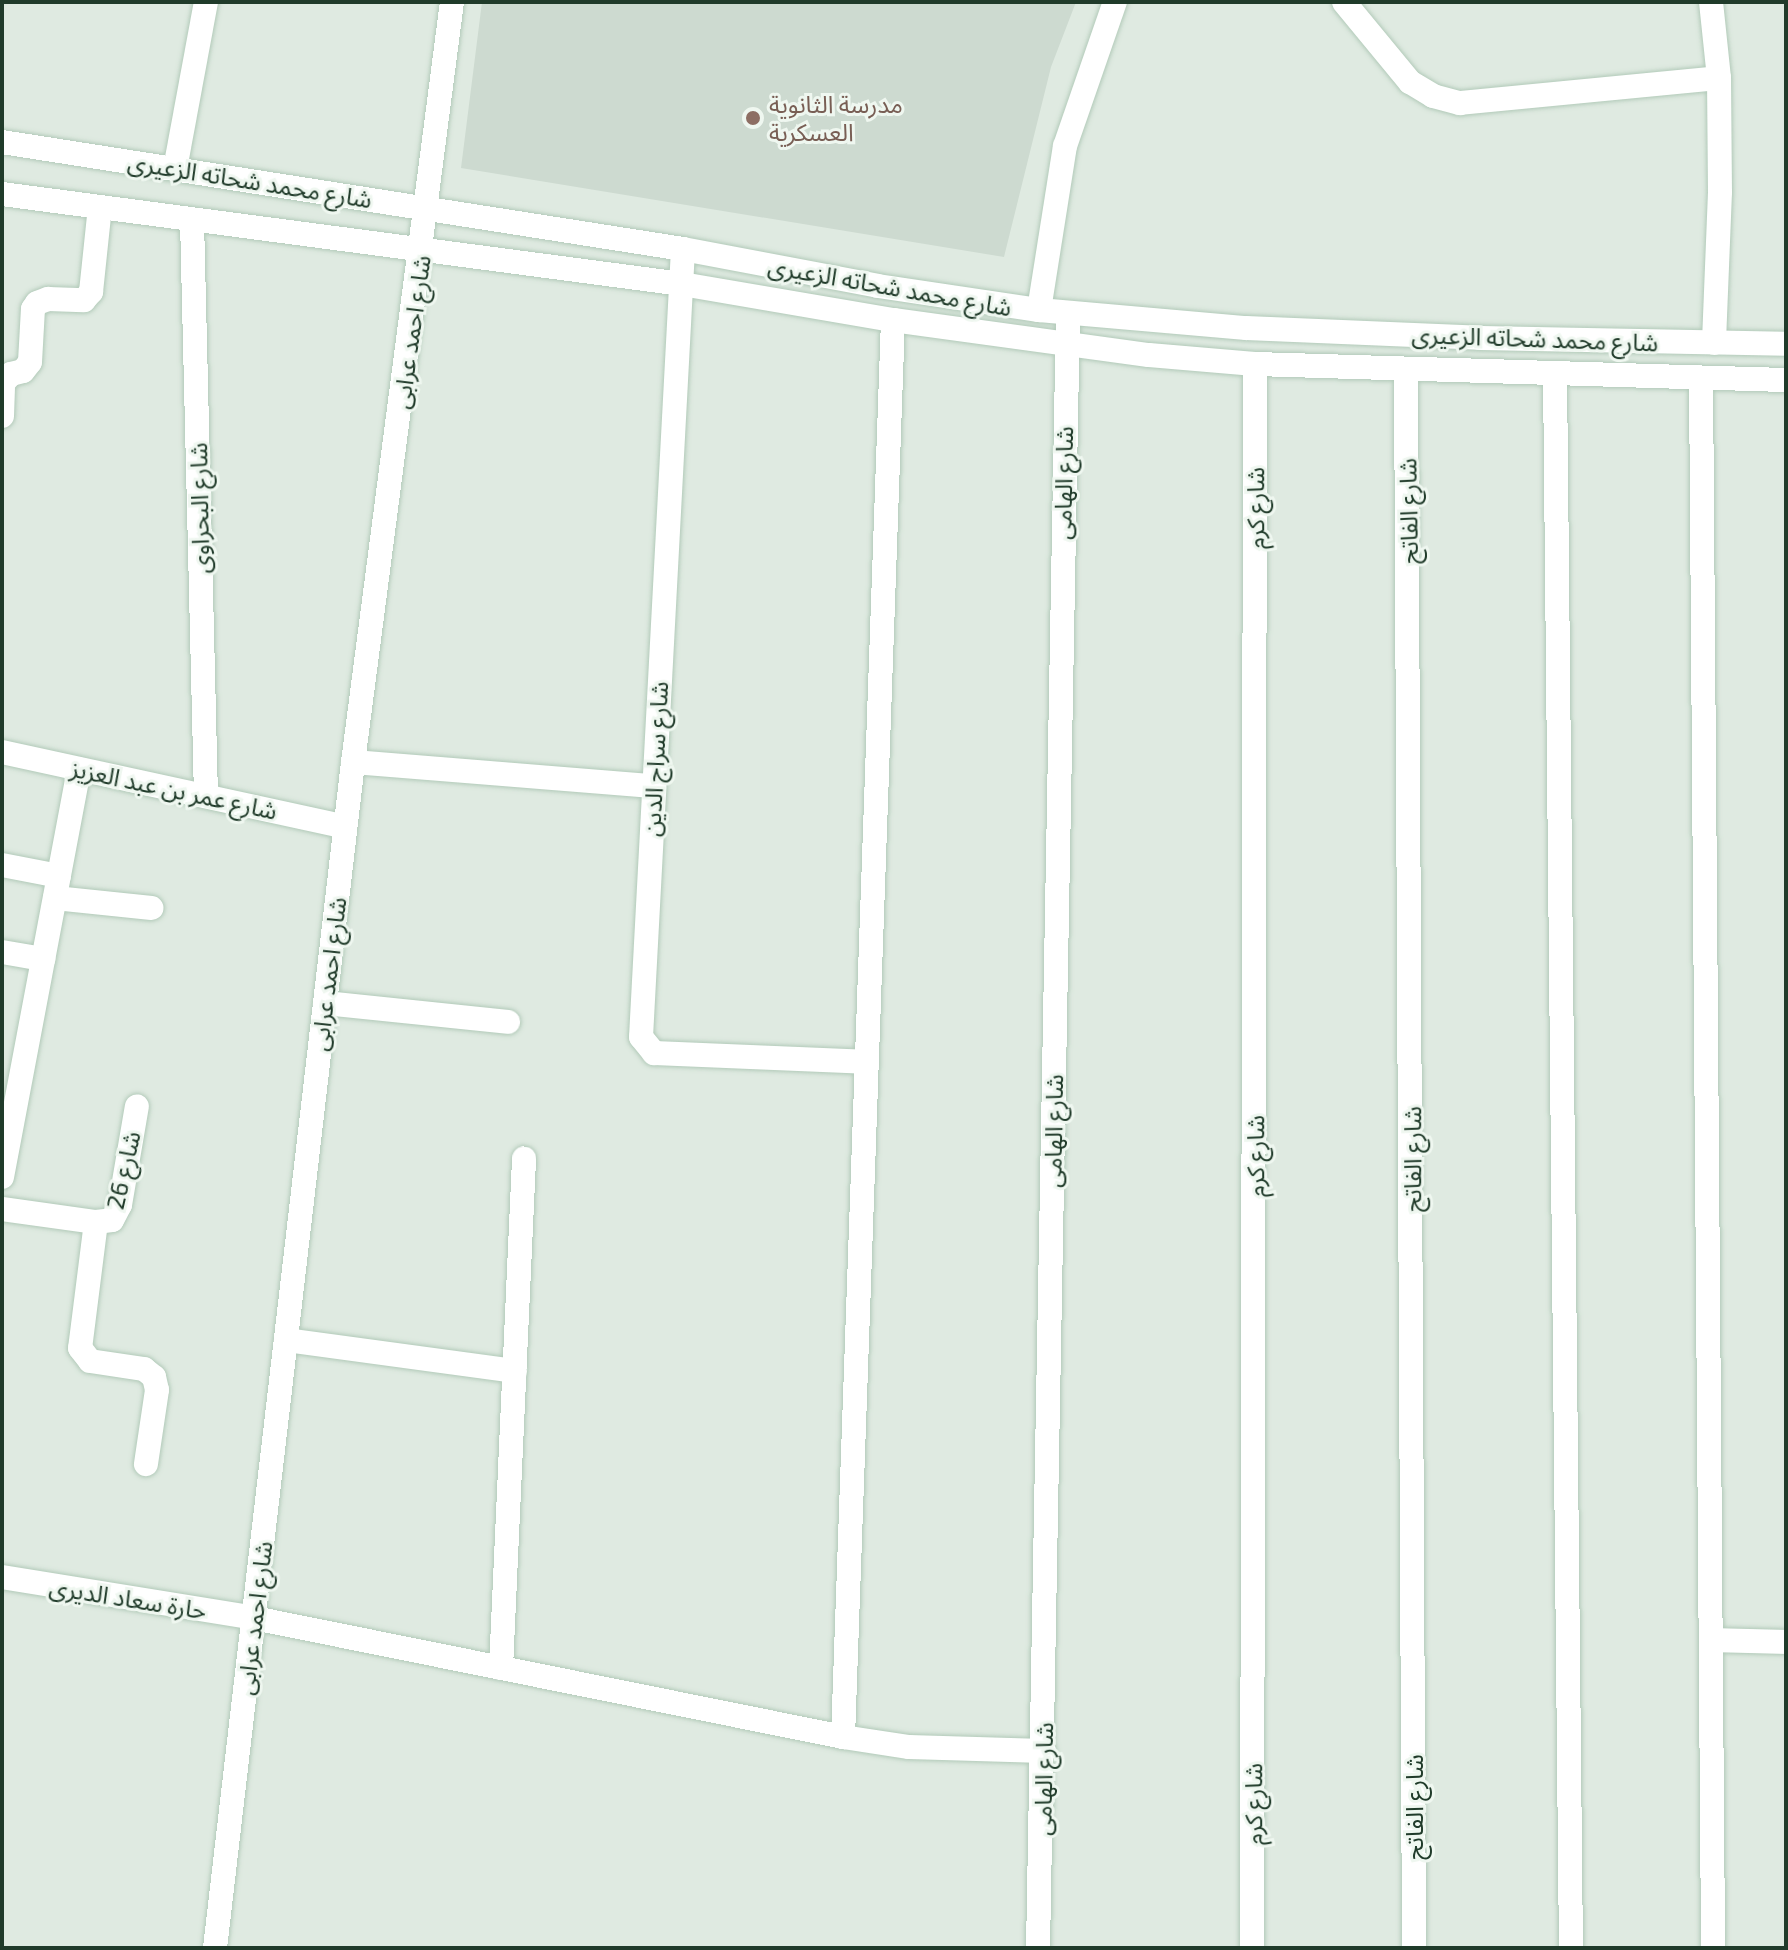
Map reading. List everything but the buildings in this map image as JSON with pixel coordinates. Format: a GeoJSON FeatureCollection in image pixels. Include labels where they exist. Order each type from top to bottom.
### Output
{"type":"FeatureCollection","features":[{"type":"Feature","properties":{"kind":"street"},"geometry":{"type":"LineString","coordinates":[[175,169],[206,2]]}},
{"type":"Feature","properties":{"kind":"street","name":"شارع احمد عرابى"},"geometry":{"type":"LineString","coordinates":[[215,1948],[345,827],[428,208],[452,2]]}},
{"type":"Feature","properties":{"kind":"street"},"geometry":{"type":"LineString","coordinates":[[1039,310],[1065,146],[1115,2]]}},
{"type":"Feature","properties":{"kind":"street"},"geometry":{"type":"LineString","coordinates":[[1344,2],[1410,82],[1433,96],[1460,103],[1486,103],[1719,78]]}},
{"type":"Feature","properties":{"kind":"street"},"geometry":{"type":"LineString","coordinates":[[1711,2],[1719,78],[1720,192],[1714,343]]}},
{"type":"Feature","properties":{"kind":"street","name":"شارع محمد شحاته الزعيرى"},"geometry":{"type":"LineString","coordinates":[[2,142],[683,249],[878,286],[1068,314],[1262,329],[1786,344]]}},
{"type":"Feature","properties":{"kind":"street","name":"شارع محمد شحاته الزعيرى"},"geometry":{"type":"LineString","coordinates":[[2,194],[682,284],[1065,345],[1255,364],[1786,380]]}},
{"type":"Feature","properties":{"kind":"street"},"geometry":{"type":"LineString","coordinates":[[2,416],[3,383],[11,374],[23,371],[30,362],[33,309],[37,303],[48,299],[84,300],[91,292],[100,207]]}},
{"type":"Feature","properties":{"kind":"street","name":"شارع البحراوى"},"geometry":{"type":"LineString","coordinates":[[192,220],[206,796]]}},
{"type":"Feature","properties":{"kind":"street","name":"شارع سراج الدين"},"geometry":{"type":"LineString","coordinates":[[683,249],[641,1037],[646,1047],[654,1053],[865,1062]]}},
{"type":"Feature","properties":{"kind":"street","name":"شارع الهامى"},"geometry":{"type":"LineString","coordinates":[[1038,1948],[1044,1751],[1065,345],[1068,314]]}},
{"type":"Feature","properties":{"kind":"street"},"geometry":{"type":"LineString","coordinates":[[843,1737],[893,320]]}},
{"type":"Feature","properties":{"kind":"street","name":"شارع كرم"},"geometry":{"type":"LineString","coordinates":[[1252,1948],[1255,364]]}},
{"type":"Feature","properties":{"kind":"street","name":"شارع الفاتح"},"geometry":{"type":"LineString","coordinates":[[1406,370],[1414,1948]]}},
{"type":"Feature","properties":{"kind":"street"},"geometry":{"type":"LineString","coordinates":[[1555,373],[1571,1948]]}},
{"type":"Feature","properties":{"kind":"street"},"geometry":{"type":"LineString","coordinates":[[1701,378],[1713,1948]]}},
{"type":"Feature","properties":{"kind":"street","name":"شارع عمر بن عبد العزيز"},"geometry":{"type":"LineString","coordinates":[[2,752],[345,827]]}},
{"type":"Feature","properties":{"kind":"street"},"geometry":{"type":"LineString","coordinates":[[353,762],[653,786]]}},
{"type":"Feature","properties":{"kind":"street"},"geometry":{"type":"LineString","coordinates":[[2,1177],[79,769]]}},
{"type":"Feature","properties":{"kind":"street"},"geometry":{"type":"LineString","coordinates":[[2,865],[57,887],[151,908]]}},
{"type":"Feature","properties":{"kind":"street"},"geometry":{"type":"LineString","coordinates":[[2,952],[43,959]]}},
{"type":"Feature","properties":{"kind":"street"},"geometry":{"type":"LineString","coordinates":[[325,1003],[508,1022]]}},
{"type":"Feature","properties":{"kind":"street","name":"شارع 26"},"geometry":{"type":"LineString","coordinates":[[2,1209],[96,1222],[112,1220],[117,1214],[137,1106]]}},
{"type":"Feature","properties":{"kind":"street"},"geometry":{"type":"LineString","coordinates":[[501,1668],[524,1159]]}},
{"type":"Feature","properties":{"kind":"street"},"geometry":{"type":"LineString","coordinates":[[96,1222],[80,1348],[90,1361],[144,1369],[154,1377],[157,1390],[146,1464]]}},
{"type":"Feature","properties":{"kind":"street"},"geometry":{"type":"LineString","coordinates":[[286,1340],[515,1371]]}},
{"type":"Feature","properties":{"kind":"street","name":"حارة سعاد الديرى"},"geometry":{"type":"LineString","coordinates":[[2,1577],[254,1618],[843,1737],[909,1747],[1044,1751]]}},
{"type":"Feature","properties":{"kind":"street"},"geometry":{"type":"LineString","coordinates":[[1712,1640],[1786,1642]]}},
{"type":"Feature","properties":{"kind":"shaded area","name":"مدرسة الثانوية العسكرية"},"geometry":{"type":"Polygon","coordinates":[[[482,2],[1076,2],[1051,67],[1004,257],[461,168],[482,2]]]}},
{"type":"Feature","properties":{"kind":"place","name":"مدرسة الثانوية العسكرية"},"geometry":{"type":"Point","coordinates":[753,118]}}]}
